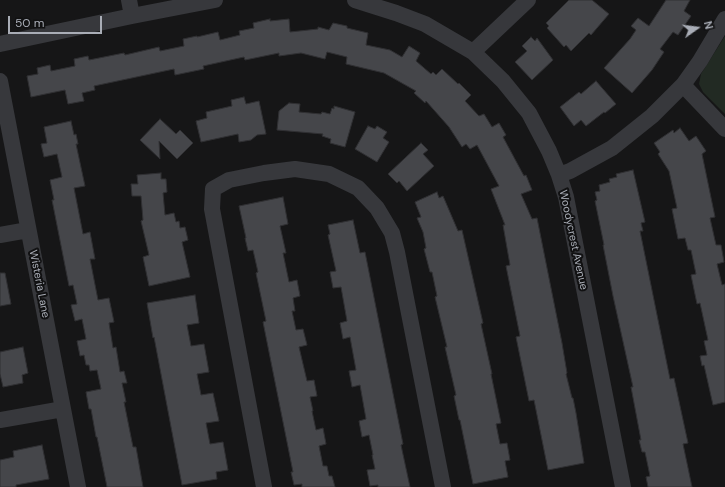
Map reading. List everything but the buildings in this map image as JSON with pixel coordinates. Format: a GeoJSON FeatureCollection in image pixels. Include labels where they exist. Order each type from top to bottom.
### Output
{"type":"FeatureCollection","features":[{"type":"Feature","properties":{"kind":"street"},"geometry":{"type":"LineString","coordinates":[[0,44],[130,8],[215,0]]}},
{"type":"Feature","properties":{"kind":"street","name":"Woodycrest Avenue"},"geometry":{"type":"LineString","coordinates":[[355,0],[425,24],[473,52],[503,81],[528,113],[549,151],[566,197],[619,486]]}},
{"type":"Feature","properties":{"kind":"street"},"geometry":{"type":"LineString","coordinates":[[473,52],[528,0]]}},
{"type":"Feature","properties":{"kind":"street"},"geometry":{"type":"LineString","coordinates":[[558,175],[570,171],[612,148],[652,116],[684,85],[725,19]]}},
{"type":"Feature","properties":{"kind":"street","name":"Wisteria Lane"},"geometry":{"type":"LineString","coordinates":[[0,80],[78,487]]}},
{"type":"Feature","properties":{"kind":"street"},"geometry":{"type":"LineString","coordinates":[[684,85],[725,129]]}},
{"type":"Feature","properties":{"kind":"street"},"geometry":{"type":"LineString","coordinates":[[264,487],[212,209],[213,189],[229,180],[264,173],[296,169],[329,174],[358,188],[377,208],[392,233],[443,487]]}},
{"type":"Feature","properties":{"kind":"street"},"geometry":{"type":"LineString","coordinates":[[0,235],[28,230]]}},
{"type":"Feature","properties":{"kind":"street"},"geometry":{"type":"LineString","coordinates":[[0,420],[63,409]]}},
{"type":"Feature","properties":{"kind":"shaded area"},"geometry":{"type":"Polygon","coordinates":[[[725,36],[725,114],[703,92],[699,84],[701,74],[725,36]]]}}]}
